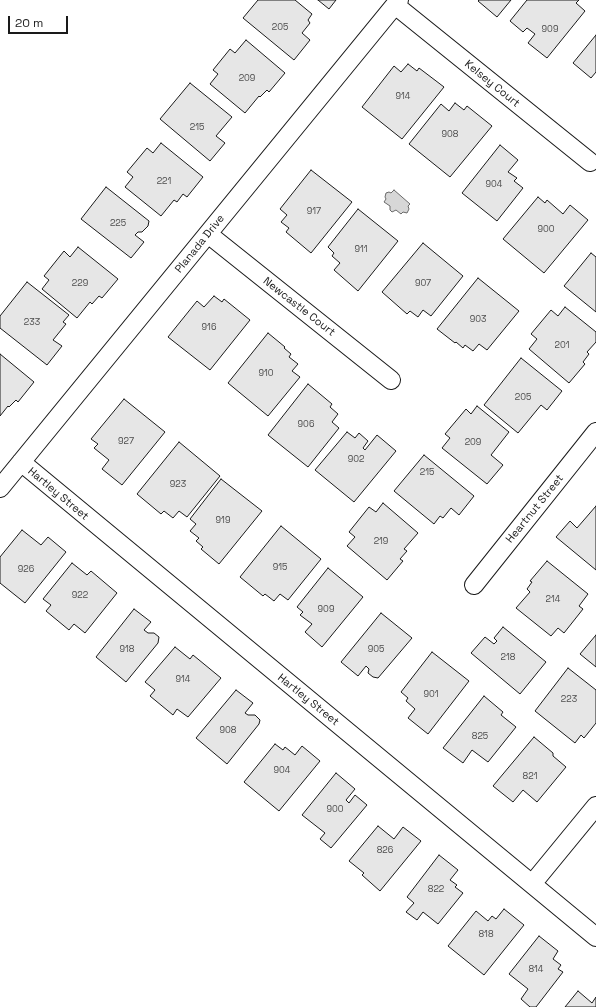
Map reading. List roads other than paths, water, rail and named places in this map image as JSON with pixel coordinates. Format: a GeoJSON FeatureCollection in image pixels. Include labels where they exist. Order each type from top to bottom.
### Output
{"type":"FeatureCollection","features":[{"type":"Feature","properties":{"kind":"street","name":"Kelsey Court"},"geometry":{"type":"LineString","coordinates":[[397,2],[590,162]]}},
{"type":"Feature","properties":{"kind":"street","name":"Planada Drive"},"geometry":{"type":"LineString","coordinates":[[0,488],[397,2]]}},
{"type":"Feature","properties":{"kind":"street","name":"Newcastle Court"},"geometry":{"type":"LineString","coordinates":[[208,234],[390,380]]}},
{"type":"Feature","properties":{"kind":"street","name":"Heartnut Street"},"geometry":{"type":"LineString","coordinates":[[474,585],[596,432]]}},
{"type":"Feature","properties":{"kind":"street","name":"Hartley Street"},"geometry":{"type":"LineString","coordinates":[[21,462],[596,937]]}},
{"type":"Feature","properties":{"kind":"street"},"geometry":{"type":"LineString","coordinates":[[532,884],[596,806]]}}]}
